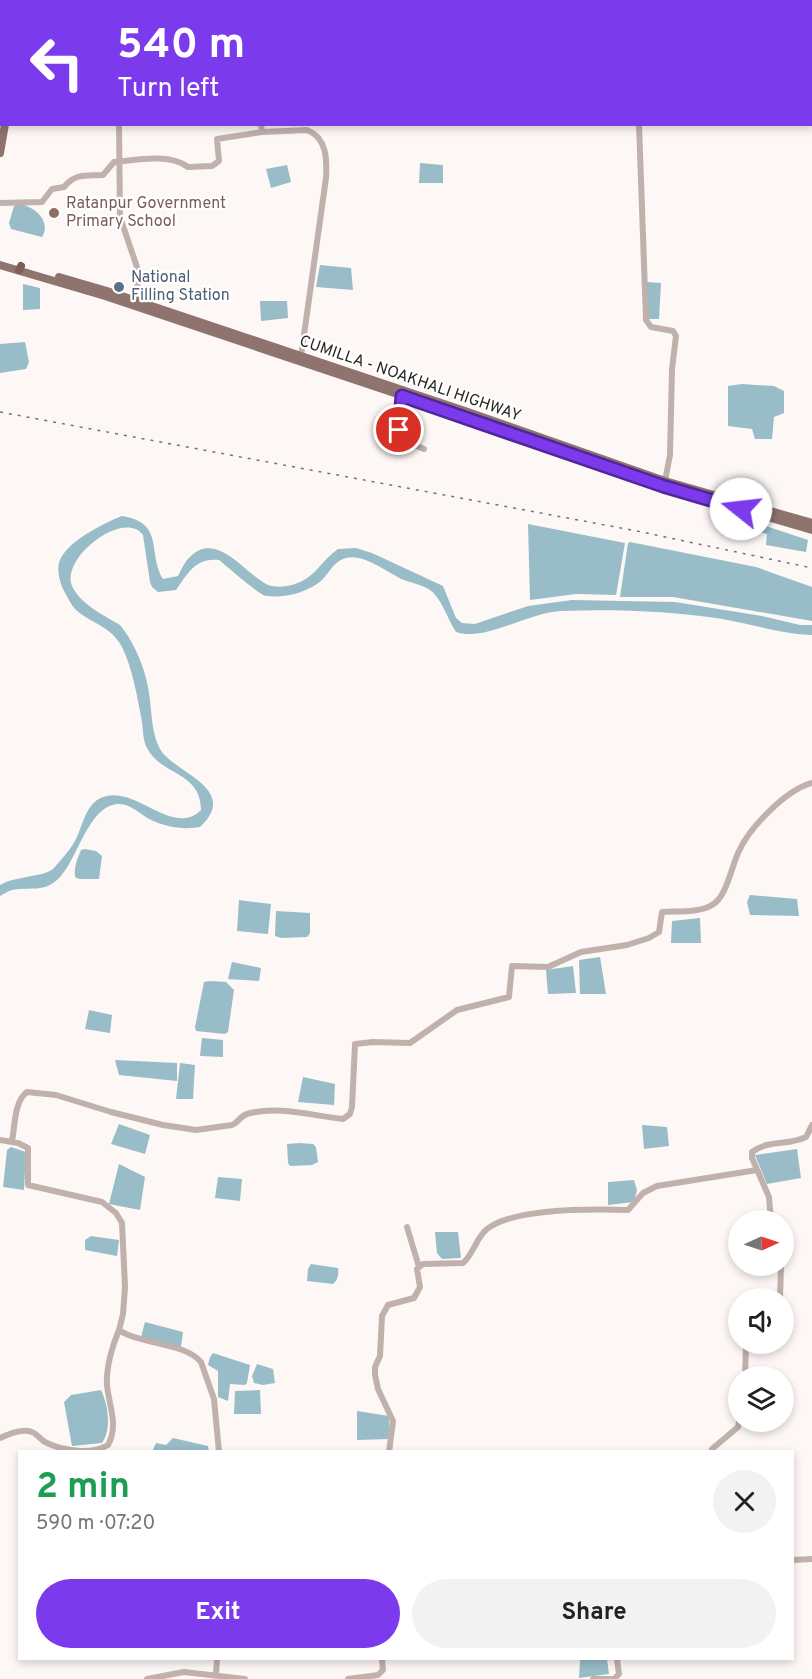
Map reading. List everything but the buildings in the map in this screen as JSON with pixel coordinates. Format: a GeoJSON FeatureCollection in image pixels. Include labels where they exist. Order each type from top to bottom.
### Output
{"type":"FeatureCollection","features":[{"type":"Feature","properties":{"kind":"main road"},"geometry":{"type":"LineString","coordinates":[[0,153],[5,126]]}},
{"type":"Feature","properties":{"kind":"main road","name":"CUMILLA - NOAKHALI HIGHWAY"},"geometry":{"type":"LineString","coordinates":[[0,259],[20,268],[137,301],[301,356],[609,464],[812,523]]}},
{"type":"Feature","properties":{"kind":"main road"},"geometry":{"type":"LineString","coordinates":[[0,265],[20,268],[105,296],[609,464],[663,486],[812,531]]}},
{"type":"Feature","properties":{"kind":"street"},"geometry":{"type":"LineString","coordinates":[[119,126],[120,217],[138,270],[137,301]]}},
{"type":"Feature","properties":{"kind":"street"},"geometry":{"type":"LineString","coordinates":[[639,126],[646,320],[651,327],[673,331],[676,336],[672,369],[670,455],[665,481]]}},
{"type":"Feature","properties":{"kind":"street"},"geometry":{"type":"LineString","coordinates":[[0,203],[42,202],[50,190],[64,187],[70,179],[79,176],[103,175],[112,163],[120,161],[173,160],[188,167],[212,166],[219,161],[218,139],[261,128],[313,132],[326,151],[326,178],[301,356]]}},
{"type":"Feature","properties":{"kind":"street"},"geometry":{"type":"LineString","coordinates":[[402,396],[399,435],[407,442],[424,449]]}},
{"type":"Feature","properties":{"kind":"street"},"geometry":{"type":"LineString","coordinates":[[12,1142],[19,1104],[23,1094],[27,1092],[56,1095],[122,1115],[196,1130],[232,1125],[244,1115],[256,1113],[285,1111],[343,1119],[351,1111],[355,1044],[410,1043],[457,1010],[510,996],[512,966],[548,967],[581,952],[627,945],[659,932],[662,912],[706,908],[712,905],[723,895],[740,849],[764,817],[793,791],[812,783]]}},
{"type":"Feature","properties":{"kind":"street"},"geometry":{"type":"LineString","coordinates":[[770,1210],[769,1197],[752,1158],[753,1151],[772,1143],[800,1140],[809,1134],[812,1125]]}},
{"type":"Feature","properties":{"kind":"street"},"geometry":{"type":"LineString","coordinates":[[0,1140],[28,1148],[28,1185],[102,1202],[120,1218],[125,1287],[123,1314],[113,1344],[107,1383],[114,1426],[108,1445],[94,1450]]}},
{"type":"Feature","properties":{"kind":"street"},"geometry":{"type":"LineString","coordinates":[[419,1267],[423,1264],[463,1263],[468,1259],[479,1236],[492,1226],[506,1221],[587,1209],[628,1210],[643,1193],[657,1186],[758,1170]]}},
{"type":"Feature","properties":{"kind":"street"},"geometry":{"type":"LineString","coordinates":[[389,1450],[393,1421],[378,1389],[375,1367],[380,1356],[382,1316],[388,1305],[414,1298],[420,1287],[417,1269],[419,1267],[407,1227]]}},
{"type":"Feature","properties":{"kind":"street"},"geometry":{"type":"LineString","coordinates":[[119,1330],[129,1336],[197,1357],[201,1362],[214,1399],[219,1450]]}},
{"type":"Feature","properties":{"kind":"street"},"geometry":{"type":"LineString","coordinates":[[0,1438],[17,1431],[30,1431],[40,1436],[46,1443],[70,1450]]}},
{"type":"Feature","properties":{"kind":"street"},"geometry":{"type":"LineString","coordinates":[[712,1450],[732,1432]]}},
{"type":"Feature","properties":{"kind":"street"},"geometry":{"type":"LineString","coordinates":[[794,1560],[812,1559]]}},
{"type":"Feature","properties":{"kind":"street"},"geometry":{"type":"LineString","coordinates":[[216,1674],[217,1660]]}},
{"type":"Feature","properties":{"kind":"street"},"geometry":{"type":"LineString","coordinates":[[348,1679],[378,1675],[383,1670],[382,1660]]}},
{"type":"Feature","properties":{"kind":"street"},"geometry":{"type":"LineString","coordinates":[[593,1679],[613,1679],[619,1674],[617,1660]]}},
{"type":"Feature","properties":{"kind":"street"},"geometry":{"type":"LineString","coordinates":[[147,1679],[184,1672],[245,1679]]}},
{"type":"Feature","properties":{"kind":"water"},"geometry":{"type":"Polygon","coordinates":[[[420,163],[443,165],[443,183],[419,183],[420,163]]]}},
{"type":"Feature","properties":{"kind":"water"},"geometry":{"type":"Polygon","coordinates":[[[287,165],[291,182],[271,188],[266,169],[287,165]]]}},
{"type":"Feature","properties":{"kind":"water"},"geometry":{"type":"Polygon","coordinates":[[[25,205],[40,215],[45,225],[42,237],[11,229],[9,223],[14,206],[25,205]]]}},
{"type":"Feature","properties":{"kind":"water"},"geometry":{"type":"Polygon","coordinates":[[[320,265],[351,268],[353,290],[316,287],[320,265]]]}},
{"type":"Feature","properties":{"kind":"water"},"geometry":{"type":"Polygon","coordinates":[[[647,282],[661,283],[659,319],[646,319],[647,282]]]}},
{"type":"Feature","properties":{"kind":"water"},"geometry":{"type":"Polygon","coordinates":[[[23,284],[40,288],[40,309],[23,310],[23,284]]]}},
{"type":"Feature","properties":{"kind":"water"},"geometry":{"type":"Polygon","coordinates":[[[260,301],[287,301],[288,318],[261,321],[260,301]]]}},
{"type":"Feature","properties":{"kind":"water"},"geometry":{"type":"Polygon","coordinates":[[[25,342],[29,362],[26,369],[0,373],[0,344],[25,342]]]}},
{"type":"Feature","properties":{"kind":"water"},"geometry":{"type":"Polygon","coordinates":[[[742,384],[774,386],[784,391],[784,413],[774,417],[772,439],[755,439],[752,429],[728,426],[728,386],[742,384]]]}},
{"type":"Feature","properties":{"kind":"water"},"geometry":{"type":"Polygon","coordinates":[[[122,516],[144,525],[150,532],[158,569],[163,579],[178,576],[190,557],[200,550],[211,548],[231,557],[268,585],[287,586],[310,576],[338,549],[356,548],[372,553],[443,586],[456,618],[462,623],[475,624],[528,606],[572,600],[675,602],[762,616],[800,625],[812,625],[812,635],[702,616],[602,610],[562,611],[536,616],[480,633],[456,632],[439,600],[430,590],[404,580],[373,563],[348,557],[336,564],[316,585],[288,595],[266,596],[262,594],[219,560],[204,561],[198,564],[176,590],[158,592],[150,582],[143,535],[134,528],[122,528],[95,541],[83,552],[75,564],[71,577],[73,588],[88,605],[120,625],[130,640],[145,676],[158,746],[170,760],[202,783],[210,793],[213,803],[210,814],[200,827],[181,828],[147,818],[127,805],[118,804],[108,807],[91,823],[66,869],[54,882],[43,888],[12,890],[0,896],[0,885],[11,880],[46,873],[54,868],[74,842],[90,807],[100,798],[119,796],[131,799],[168,816],[180,818],[191,817],[201,810],[195,788],[161,764],[147,748],[134,683],[118,640],[76,610],[60,580],[59,564],[64,553],[78,540],[122,516]]]}},
{"type":"Feature","properties":{"kind":"water"},"geometry":{"type":"Polygon","coordinates":[[[742,518],[808,540],[806,552],[766,545],[767,534],[738,527],[742,518]]]}},
{"type":"Feature","properties":{"kind":"water"},"geometry":{"type":"Polygon","coordinates":[[[528,524],[625,543],[616,595],[576,594],[530,600],[528,524]]]}},
{"type":"Feature","properties":{"kind":"water"},"geometry":{"type":"Polygon","coordinates":[[[630,542],[756,567],[812,587],[812,621],[673,597],[620,597],[630,542]]]}},
{"type":"Feature","properties":{"kind":"water"},"geometry":{"type":"Polygon","coordinates":[[[81,850],[96,851],[102,856],[99,879],[75,877],[77,860],[81,850]]]}},
{"type":"Feature","properties":{"kind":"water"},"geometry":{"type":"Polygon","coordinates":[[[750,895],[797,899],[799,916],[750,915],[747,902],[750,895]]]}},
{"type":"Feature","properties":{"kind":"water"},"geometry":{"type":"Polygon","coordinates":[[[239,900],[271,904],[268,934],[237,931],[239,900]]]}},
{"type":"Feature","properties":{"kind":"water"},"geometry":{"type":"Polygon","coordinates":[[[276,911],[310,913],[310,933],[307,937],[281,938],[275,936],[276,911]]]}},
{"type":"Feature","properties":{"kind":"water"},"geometry":{"type":"Polygon","coordinates":[[[700,918],[701,943],[671,943],[672,921],[700,918]]]}},
{"type":"Feature","properties":{"kind":"water"},"geometry":{"type":"Polygon","coordinates":[[[600,957],[606,994],[580,994],[579,960],[600,957]]]}},
{"type":"Feature","properties":{"kind":"water"},"geometry":{"type":"Polygon","coordinates":[[[232,962],[261,968],[259,981],[228,979],[232,962]]]}},
{"type":"Feature","properties":{"kind":"water"},"geometry":{"type":"Polygon","coordinates":[[[573,966],[576,993],[548,994],[546,970],[573,966]]]}},
{"type":"Feature","properties":{"kind":"water"},"geometry":{"type":"Polygon","coordinates":[[[204,982],[226,982],[234,990],[228,1032],[225,1034],[196,1031],[204,982]]]}},
{"type":"Feature","properties":{"kind":"water"},"geometry":{"type":"Polygon","coordinates":[[[89,1010],[112,1015],[110,1033],[85,1029],[89,1010]]]}},
{"type":"Feature","properties":{"kind":"water"},"geometry":{"type":"Polygon","coordinates":[[[202,1038],[223,1040],[223,1057],[200,1056],[202,1038]]]}},
{"type":"Feature","properties":{"kind":"water"},"geometry":{"type":"Polygon","coordinates":[[[115,1060],[177,1063],[177,1081],[119,1075],[115,1060]]]}},
{"type":"Feature","properties":{"kind":"water"},"geometry":{"type":"Polygon","coordinates":[[[180,1063],[195,1065],[193,1099],[176,1099],[180,1063]]]}},
{"type":"Feature","properties":{"kind":"water"},"geometry":{"type":"Polygon","coordinates":[[[303,1077],[335,1084],[334,1105],[298,1102],[303,1077]]]}},
{"type":"Feature","properties":{"kind":"water"},"geometry":{"type":"Polygon","coordinates":[[[119,1124],[150,1135],[145,1154],[111,1144],[119,1124]]]}},
{"type":"Feature","properties":{"kind":"water"},"geometry":{"type":"Polygon","coordinates":[[[642,1125],[667,1127],[669,1146],[644,1149],[642,1125]]]}},
{"type":"Feature","properties":{"kind":"water"},"geometry":{"type":"Polygon","coordinates":[[[287,1144],[313,1144],[316,1147],[318,1162],[312,1165],[290,1166],[287,1144]]]}},
{"type":"Feature","properties":{"kind":"water"},"geometry":{"type":"Polygon","coordinates":[[[11,1147],[26,1152],[24,1190],[3,1187],[7,1150],[11,1147]]]}},
{"type":"Feature","properties":{"kind":"water"},"geometry":{"type":"Polygon","coordinates":[[[797,1149],[801,1178],[767,1184],[755,1155],[797,1149]]]}},
{"type":"Feature","properties":{"kind":"water"},"geometry":{"type":"Polygon","coordinates":[[[119,1164],[145,1177],[140,1210],[109,1204],[119,1164]]]}},
{"type":"Feature","properties":{"kind":"water"},"geometry":{"type":"Polygon","coordinates":[[[218,1177],[242,1179],[240,1201],[215,1198],[218,1177]]]}},
{"type":"Feature","properties":{"kind":"water"},"geometry":{"type":"Polygon","coordinates":[[[634,1180],[637,1190],[634,1202],[608,1205],[608,1182],[634,1180]]]}},
{"type":"Feature","properties":{"kind":"water"},"geometry":{"type":"Polygon","coordinates":[[[435,1232],[458,1232],[461,1258],[442,1259],[437,1253],[435,1232]]]}},
{"type":"Feature","properties":{"kind":"water"},"geometry":{"type":"Polygon","coordinates":[[[91,1236],[119,1240],[117,1256],[85,1250],[85,1240],[91,1236]]]}},
{"type":"Feature","properties":{"kind":"water"},"geometry":{"type":"Polygon","coordinates":[[[311,1264],[338,1268],[336,1281],[333,1284],[307,1281],[311,1264]]]}},
{"type":"Feature","properties":{"kind":"water"},"geometry":{"type":"Polygon","coordinates":[[[145,1322],[183,1332],[181,1347],[141,1337],[145,1322]]]}},
{"type":"Feature","properties":{"kind":"water"},"geometry":{"type":"Polygon","coordinates":[[[213,1353],[250,1365],[245,1385],[230,1384],[228,1401],[218,1397],[218,1371],[208,1365],[213,1353]]]}},
{"type":"Feature","properties":{"kind":"water"},"geometry":{"type":"Polygon","coordinates":[[[257,1364],[273,1369],[275,1383],[263,1385],[254,1383],[252,1376],[257,1364]]]}},
{"type":"Feature","properties":{"kind":"water"},"geometry":{"type":"Polygon","coordinates":[[[101,1390],[106,1402],[108,1417],[105,1438],[102,1443],[72,1446],[64,1402],[71,1395],[101,1390]]]}},
{"type":"Feature","properties":{"kind":"water"},"geometry":{"type":"Polygon","coordinates":[[[260,1390],[261,1414],[234,1414],[235,1391],[260,1390]]]}},
{"type":"Feature","properties":{"kind":"water"},"geometry":{"type":"Polygon","coordinates":[[[357,1411],[389,1416],[390,1439],[357,1440],[357,1411]]]}},
{"type":"Feature","properties":{"kind":"water"},"geometry":{"type":"Polygon","coordinates":[[[173,1438],[208,1446],[209,1450],[153,1450],[156,1443],[166,1445],[173,1438]]]}},
{"type":"Feature","properties":{"kind":"water"},"geometry":{"type":"Polygon","coordinates":[[[580,1660],[607,1660],[609,1674],[579,1678],[580,1660]]]}},
{"type":"Feature","properties":{"kind":"railway"},"geometry":{"type":"LineString","coordinates":[[0,412],[637,531],[812,568]]}},
{"type":"Feature","properties":{"kind":"place","name":"Ratanpur Government Primary School"},"geometry":{"type":"Point","coordinates":[54,213]}},
{"type":"Feature","properties":{"kind":"place","name":"National Filling Station"},"geometry":{"type":"Point","coordinates":[119,287]}},
{"type":"Feature","properties":{"kind":"route"},"geometry":{"type":"LineString","coordinates":[[399,430],[402,396],[663,486],[741,509]]}}]}
